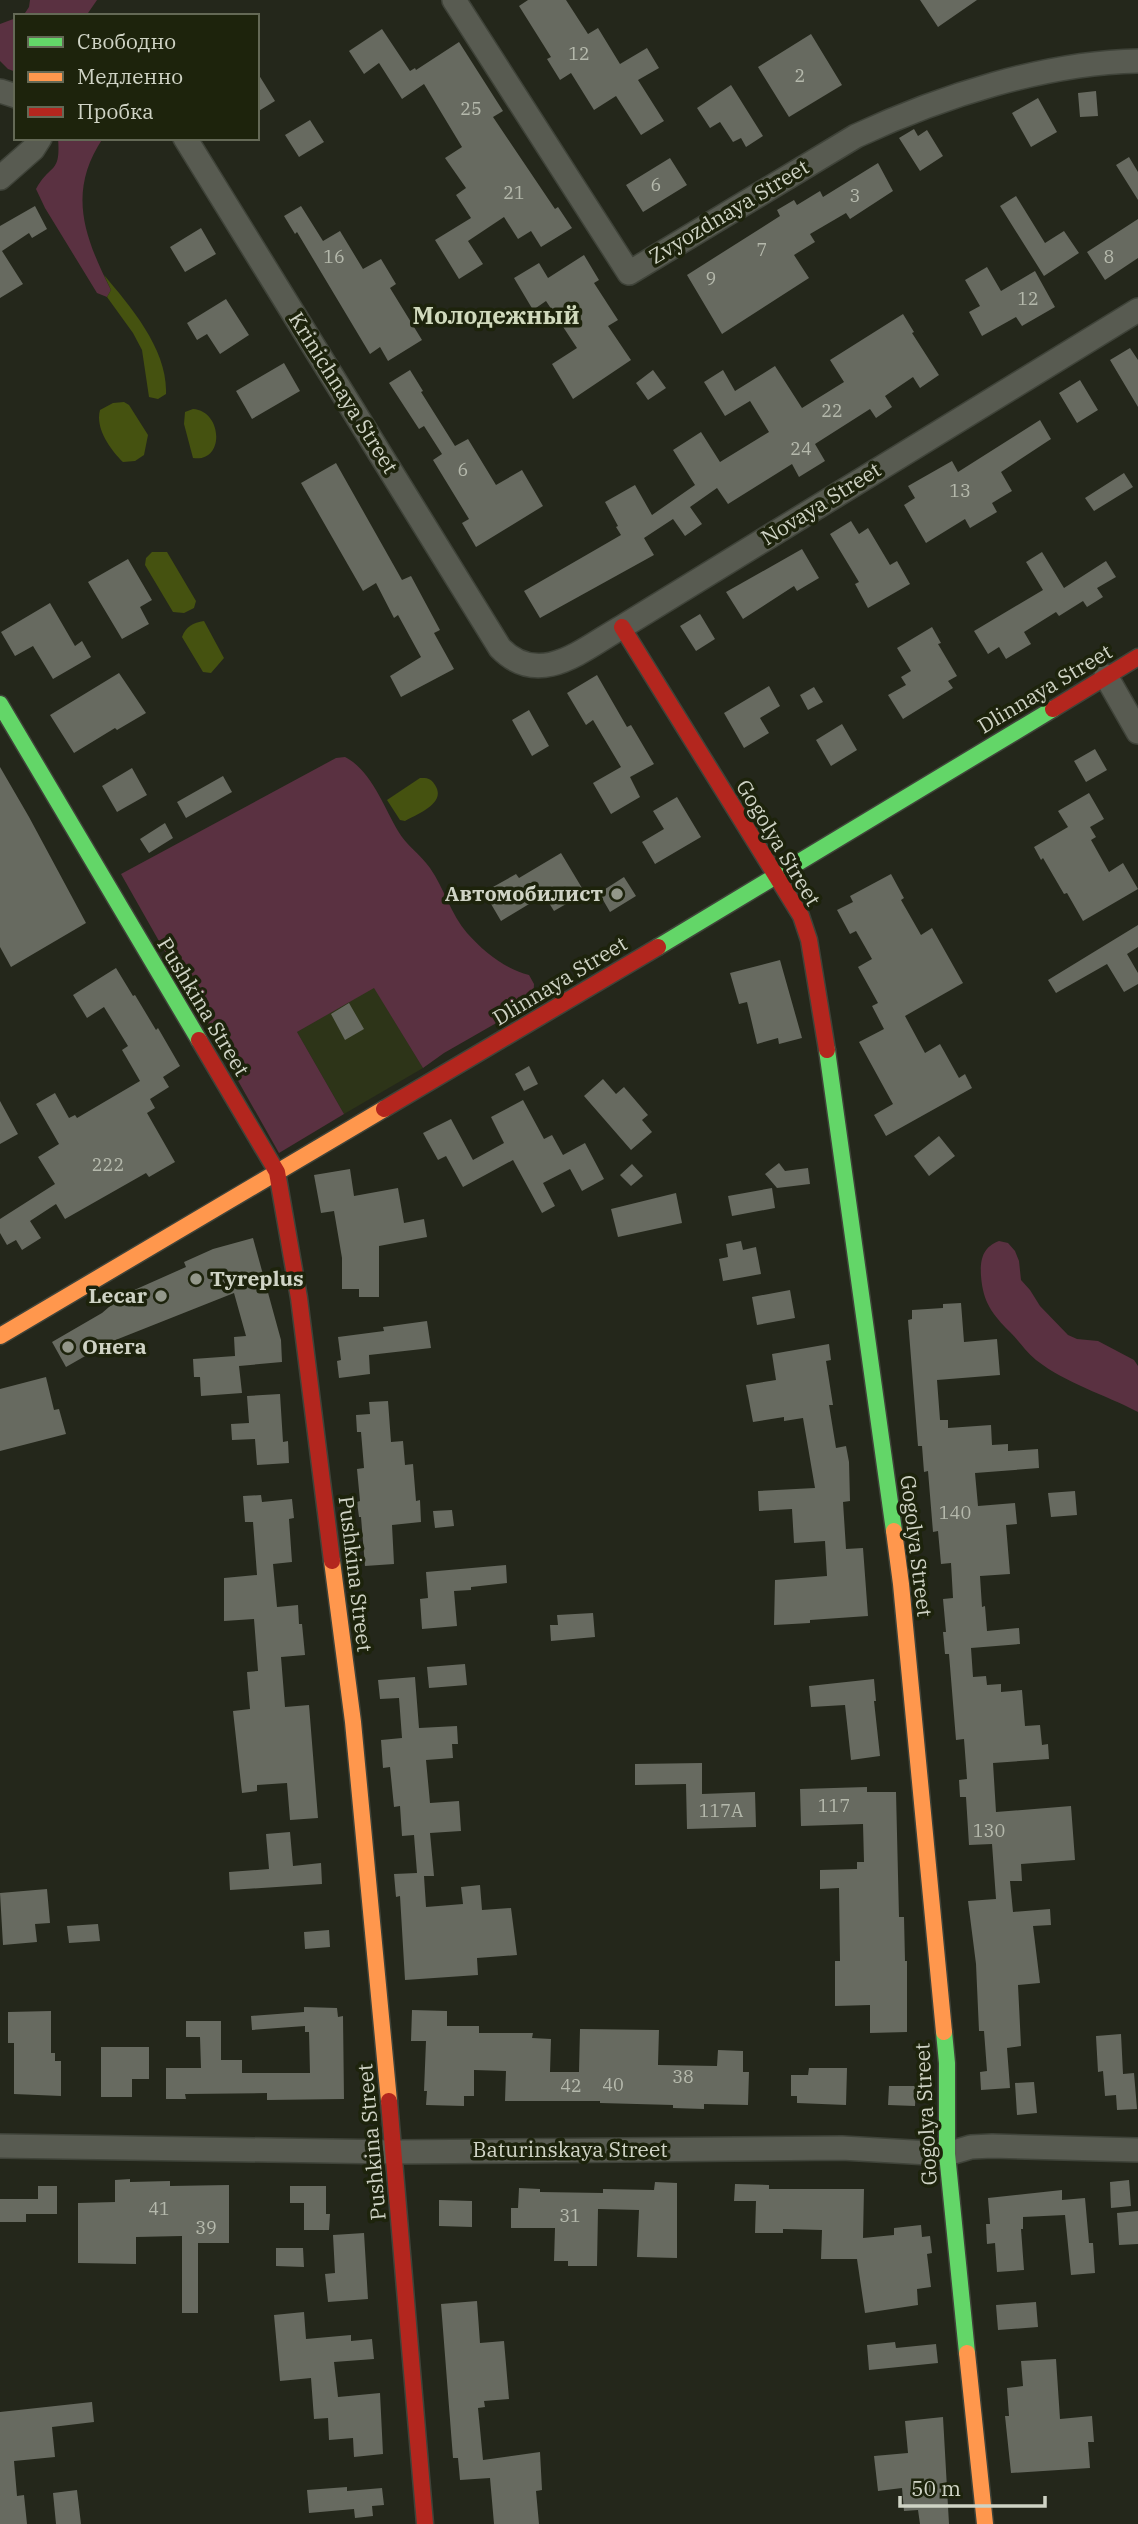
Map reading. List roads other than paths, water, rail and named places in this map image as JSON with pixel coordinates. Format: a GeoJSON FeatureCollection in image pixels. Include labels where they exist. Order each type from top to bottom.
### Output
{"type":"FeatureCollection","features":[{"type":"Feature","properties":{"kind":"street","name":"Zvyozdnaya Street"},"geometry":{"type":"LineString","coordinates":[[454,0],[629,273],[856,136],[889,121],[1023,77],[1070,67],[1138,61]]}},
{"type":"Feature","properties":{"kind":"street"},"geometry":{"type":"LineString","coordinates":[[0,178],[33,149],[39,140]]}},
{"type":"Feature","properties":{"kind":"street","name":"Krinichnaya Street"},"geometry":{"type":"LineString","coordinates":[[186,140],[500,648]]}},
{"type":"Feature","properties":{"kind":"street","name":"Novaya Street"},"geometry":{"type":"LineString","coordinates":[[500,648],[516,662],[536,667],[556,665],[1138,310]]}},
{"type":"Feature","properties":{"kind":"street","name":"Gogolya Street"},"geometry":{"type":"LineString","coordinates":[[622,627],[801,916],[809,940],[821,1006],[901,1584],[947,2063],[947,2154],[985,2524]]}},
{"type":"Feature","properties":{"kind":"street","name":"Dlinnaya Street"},"geometry":{"type":"LineString","coordinates":[[3,1327],[276,1172],[775,878],[1138,657]]}},
{"type":"Feature","properties":{"kind":"street"},"geometry":{"type":"LineString","coordinates":[[1106,676],[1138,732]]}},
{"type":"Feature","properties":{"kind":"street","name":"Pushkina Street"},"geometry":{"type":"LineString","coordinates":[[0,704],[276,1172],[299,1298],[353,1722],[394,2152],[425,2524]]}},
{"type":"Feature","properties":{"kind":"street","name":"Baturinskaya Street"},"geometry":{"type":"LineString","coordinates":[[0,2146],[394,2152],[842,2148],[947,2154],[971,2147],[992,2146],[1138,2150]]}},
{"type":"Feature","properties":{"kind":"place","name":"Автомобилист"},"geometry":{"type":"Point","coordinates":[617,894]}},
{"type":"Feature","properties":{"kind":"place","name":"Tyreplus"},"geometry":{"type":"Point","coordinates":[196,1279]}},
{"type":"Feature","properties":{"kind":"place","name":"Lecar"},"geometry":{"type":"Point","coordinates":[161,1296]}},
{"type":"Feature","properties":{"kind":"place","name":"Онега"},"geometry":{"type":"Point","coordinates":[68,1347]}},
{"type":"Feature","properties":{"kind":"district","name":"Молодежный"},"geometry":{"type":"Point","coordinates":[496,316]}}]}
